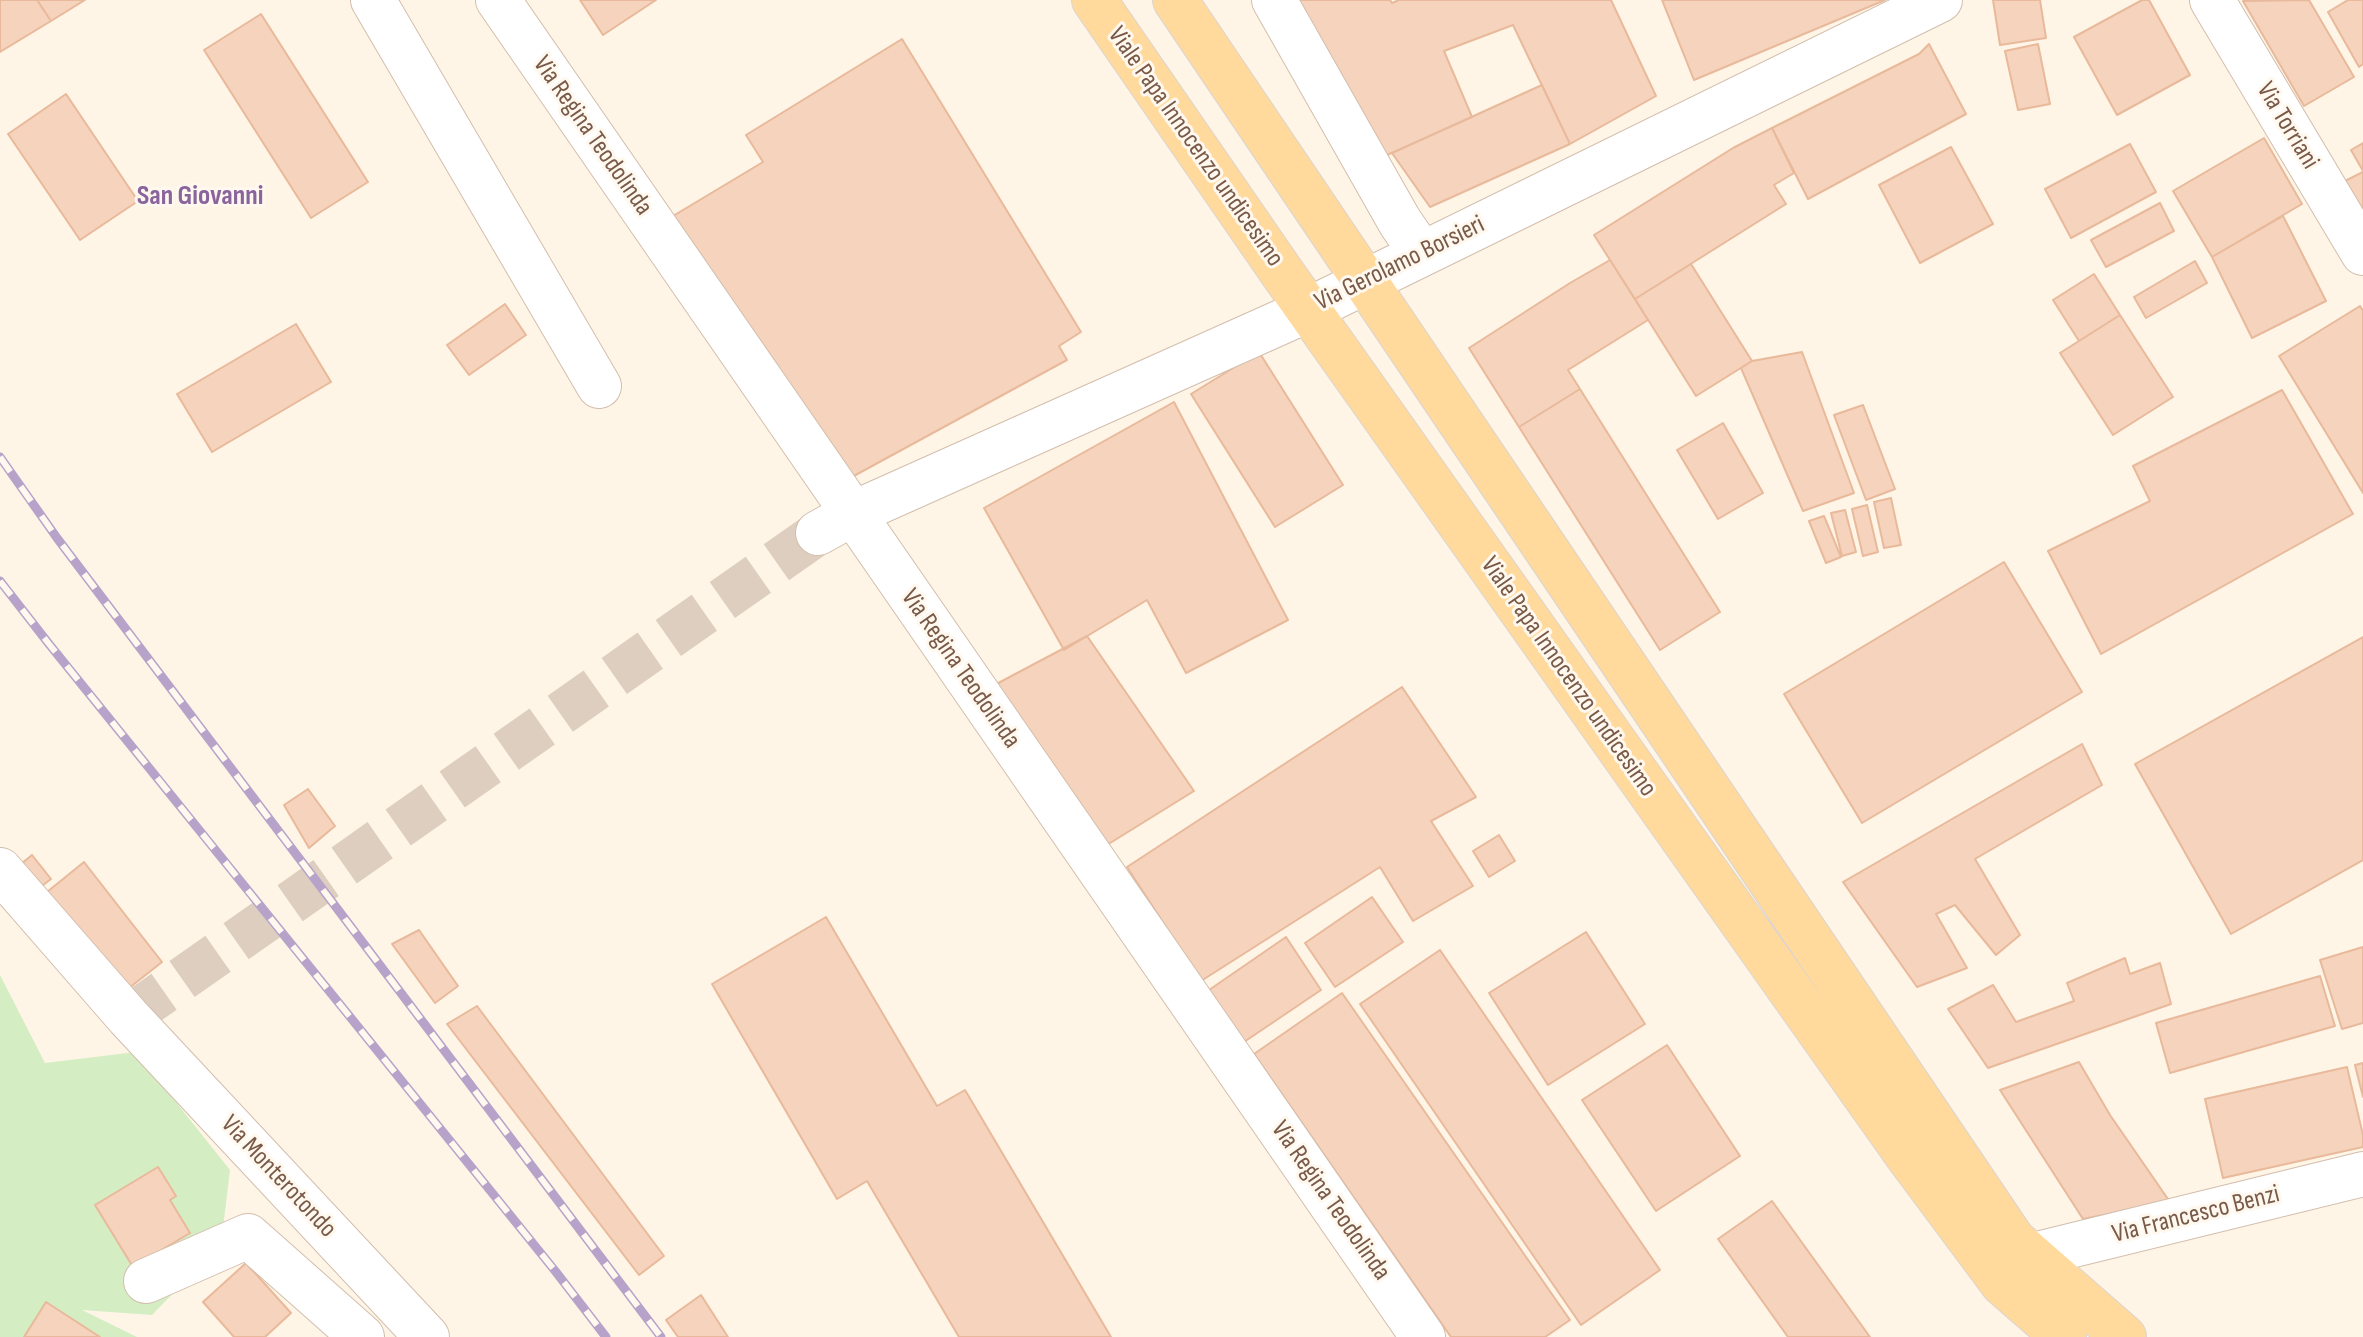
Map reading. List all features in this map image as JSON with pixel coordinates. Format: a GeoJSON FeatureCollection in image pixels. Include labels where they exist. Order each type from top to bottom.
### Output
{"type":"FeatureCollection","features":[{"type":"Feature","properties":{"kind":"main road","name":"Viale Papa Innocenzo undicesimo"},"geometry":{"type":"LineString","coordinates":[[1094,0],[1308,310],[1907,1155],[2003,1284],[2064,1337]]}},
{"type":"Feature","properties":{"kind":"main road","name":"Viale Papa Innocenzo undicesimo"},"geometry":{"type":"LineString","coordinates":[[1175,0],[2013,1240],[2124,1337]]}},
{"type":"Feature","properties":{"kind":"street"},"geometry":{"type":"LineString","coordinates":[[373,0],[599,386]]}},
{"type":"Feature","properties":{"kind":"street","name":"Via Regina Teodolinda"},"geometry":{"type":"LineString","coordinates":[[498,0],[836,523],[1423,1337]]}},
{"type":"Feature","properties":{"kind":"street"},"geometry":{"type":"LineString","coordinates":[[1274,0],[1400,222],[1422,254]]}},
{"type":"Feature","properties":{"kind":"street","name":"Via Gerolamo Borsieri"},"geometry":{"type":"LineString","coordinates":[[836,523],[1308,310],[1940,0]]}},
{"type":"Feature","properties":{"kind":"street","name":"Via Torriani"},"geometry":{"type":"LineString","coordinates":[[2212,0],[2363,253]]}},
{"type":"Feature","properties":{"kind":"street","name":"Via Monterotondo"},"geometry":{"type":"LineString","coordinates":[[0,870],[128,1017],[427,1337]]}},
{"type":"Feature","properties":{"kind":"street","name":"Via Francesco Benzi"},"geometry":{"type":"LineString","coordinates":[[2029,1256],[2363,1174]]}},
{"type":"Feature","properties":{"kind":"street"},"geometry":{"type":"LineString","coordinates":[[146,1281],[248,1236],[362,1337]]}},
{"type":"Feature","properties":{"kind":"green space"},"geometry":{"type":"Polygon","coordinates":[[[0,975],[45,1063],[136,1052],[230,1170],[221,1244],[152,1315],[82,1310],[137,1337],[0,1337],[0,975]]]}},
{"type":"Feature","properties":{"kind":"building"},"geometry":{"type":"Polygon","coordinates":[[[0,0],[37,0],[51,21],[0,52],[0,0]]]}},
{"type":"Feature","properties":{"kind":"building"},"geometry":{"type":"Polygon","coordinates":[[[37,0],[85,0],[51,21],[37,0]]]}},
{"type":"Feature","properties":{"kind":"building"},"geometry":{"type":"Polygon","coordinates":[[[580,0],[656,0],[603,35],[580,0]]]}},
{"type":"Feature","properties":{"kind":"building"},"geometry":{"type":"Polygon","coordinates":[[[1287,0],[1390,0],[1392,3],[1399,0],[1611,0],[1656,96],[1570,144],[1513,25],[1444,51],[1472,117],[1376,160],[1287,0]]]}},
{"type":"Feature","properties":{"kind":"building"},"geometry":{"type":"Polygon","coordinates":[[[1662,0],[1885,0],[1694,80],[1662,0]]]}},
{"type":"Feature","properties":{"kind":"building"},"geometry":{"type":"Polygon","coordinates":[[[1993,0],[2040,0],[2046,38],[2000,45],[1993,0]]]}},
{"type":"Feature","properties":{"kind":"building"},"geometry":{"type":"Polygon","coordinates":[[[2142,0],[2149,0],[2190,75],[2117,115],[2074,37],[2142,0]]]}},
{"type":"Feature","properties":{"kind":"building"},"geometry":{"type":"Polygon","coordinates":[[[2309,0],[2354,77],[2304,106],[2243,1],[2309,0]]]}},
{"type":"Feature","properties":{"kind":"building"},"geometry":{"type":"Polygon","coordinates":[[[2348,0],[2363,0],[2363,64],[2359,67],[2328,12],[2348,0]]]}},
{"type":"Feature","properties":{"kind":"building"},"geometry":{"type":"Polygon","coordinates":[[[261,14],[368,182],[311,218],[204,50],[261,14]]]}},
{"type":"Feature","properties":{"kind":"building"},"geometry":{"type":"Polygon","coordinates":[[[902,39],[1081,332],[1059,346],[1067,360],[839,484],[668,219],[763,162],[746,135],[902,39]]]}},
{"type":"Feature","properties":{"kind":"building"},"geometry":{"type":"Polygon","coordinates":[[[1929,44],[1966,114],[1808,199],[1772,128],[1919,54],[1929,44]]]}},
{"type":"Feature","properties":{"kind":"building"},"geometry":{"type":"Polygon","coordinates":[[[2038,44],[2050,104],[2018,110],[2005,51],[2038,44]]]}},
{"type":"Feature","properties":{"kind":"building"},"geometry":{"type":"Polygon","coordinates":[[[1542,85],[1570,144],[1430,207],[1392,153],[1542,85]]]}},
{"type":"Feature","properties":{"kind":"building"},"geometry":{"type":"Polygon","coordinates":[[[66,94],[138,201],[80,240],[8,134],[66,94]]]}},
{"type":"Feature","properties":{"kind":"building"},"geometry":{"type":"Polygon","coordinates":[[[1772,128],[1794,173],[1774,185],[1786,204],[1635,299],[1594,235],[1733,148],[1772,128]]]}},
{"type":"Feature","properties":{"kind":"building"},"geometry":{"type":"Polygon","coordinates":[[[2264,138],[2302,204],[2212,257],[2173,191],[2264,138]]]}},
{"type":"Feature","properties":{"kind":"building"},"geometry":{"type":"Polygon","coordinates":[[[2363,143],[2363,171],[2351,150],[2363,143]]]}},
{"type":"Feature","properties":{"kind":"building"},"geometry":{"type":"Polygon","coordinates":[[[2130,144],[2156,192],[2071,238],[2045,189],[2130,144]]]}},
{"type":"Feature","properties":{"kind":"building"},"geometry":{"type":"Polygon","coordinates":[[[1951,147],[1993,224],[1920,263],[1879,185],[1951,147]]]}},
{"type":"Feature","properties":{"kind":"building"},"geometry":{"type":"Polygon","coordinates":[[[2363,172],[2363,217],[2343,182],[2363,172]]]}},
{"type":"Feature","properties":{"kind":"building"},"geometry":{"type":"Polygon","coordinates":[[[2160,203],[2174,231],[2106,267],[2091,240],[2160,203]]]}},
{"type":"Feature","properties":{"kind":"building"},"geometry":{"type":"Polygon","coordinates":[[[2283,216],[2326,301],[2252,338],[2212,257],[2283,216]]]}},
{"type":"Feature","properties":{"kind":"building"},"geometry":{"type":"Polygon","coordinates":[[[1610,260],[1648,320],[1568,370],[1580,389],[1519,427],[1469,348],[1610,260]]]}},
{"type":"Feature","properties":{"kind":"building"},"geometry":{"type":"Polygon","coordinates":[[[2195,261],[2207,283],[2146,318],[2134,297],[2195,261]]]}},
{"type":"Feature","properties":{"kind":"building"},"geometry":{"type":"Polygon","coordinates":[[[1691,264],[1752,361],[1696,396],[1635,299],[1691,264]]]}},
{"type":"Feature","properties":{"kind":"building"},"geometry":{"type":"Polygon","coordinates":[[[2094,274],[2120,315],[2079,341],[2053,300],[2094,274]]]}},
{"type":"Feature","properties":{"kind":"building"},"geometry":{"type":"Polygon","coordinates":[[[505,304],[526,335],[469,375],[447,345],[505,304]]]}},
{"type":"Feature","properties":{"kind":"building"},"geometry":{"type":"Polygon","coordinates":[[[2360,306],[2363,311],[2363,493],[2279,356],[2360,306]]]}},
{"type":"Feature","properties":{"kind":"building"},"geometry":{"type":"Polygon","coordinates":[[[2120,315],[2173,397],[2113,435],[2060,353],[2120,315]]]}},
{"type":"Feature","properties":{"kind":"building"},"geometry":{"type":"Polygon","coordinates":[[[296,324],[331,382],[212,452],[177,394],[296,324]]]}},
{"type":"Feature","properties":{"kind":"building"},"geometry":{"type":"Polygon","coordinates":[[[1259,352],[1343,485],[1275,527],[1191,394],[1259,352]]]}},
{"type":"Feature","properties":{"kind":"building"},"geometry":{"type":"Polygon","coordinates":[[[1802,352],[1854,493],[1803,511],[1741,368],[1752,361],[1802,352]]]}},
{"type":"Feature","properties":{"kind":"building"},"geometry":{"type":"Polygon","coordinates":[[[1580,389],[1720,612],[1660,650],[1519,427],[1580,389]]]}},
{"type":"Feature","properties":{"kind":"building"},"geometry":{"type":"Polygon","coordinates":[[[2282,390],[2353,514],[2101,654],[2048,551],[2150,501],[2133,466],[2282,390]]]}},
{"type":"Feature","properties":{"kind":"building"},"geometry":{"type":"Polygon","coordinates":[[[1174,402],[1288,620],[1186,673],[1147,600],[1064,650],[984,508],[1174,402]]]}},
{"type":"Feature","properties":{"kind":"building"},"geometry":{"type":"Polygon","coordinates":[[[1863,405],[1895,489],[1866,500],[1834,415],[1863,405]]]}},
{"type":"Feature","properties":{"kind":"building"},"geometry":{"type":"Polygon","coordinates":[[[1723,423],[1763,493],[1718,519],[1677,450],[1723,423]]]}},
{"type":"Feature","properties":{"kind":"building"},"geometry":{"type":"Polygon","coordinates":[[[1891,498],[1901,545],[1884,548],[1874,502],[1891,498]]]}},
{"type":"Feature","properties":{"kind":"building"},"geometry":{"type":"Polygon","coordinates":[[[1867,505],[1878,552],[1863,556],[1852,509],[1867,505]]]}},
{"type":"Feature","properties":{"kind":"building"},"geometry":{"type":"Polygon","coordinates":[[[1845,510],[1856,552],[1842,556],[1831,513],[1845,510]]]}},
{"type":"Feature","properties":{"kind":"building"},"geometry":{"type":"Polygon","coordinates":[[[1824,516],[1841,557],[1826,563],[1809,521],[1824,516]]]}},
{"type":"Feature","properties":{"kind":"building"},"geometry":{"type":"Polygon","coordinates":[[[2004,562],[2082,692],[1862,823],[1784,694],[2004,562]]]}},
{"type":"Feature","properties":{"kind":"building"},"geometry":{"type":"Polygon","coordinates":[[[1087,636],[1194,791],[1094,853],[987,689],[1087,636]]]}},
{"type":"Feature","properties":{"kind":"building"},"geometry":{"type":"Polygon","coordinates":[[[2363,637],[2363,860],[2231,934],[2135,764],[2363,637]]]}},
{"type":"Feature","properties":{"kind":"building"},"geometry":{"type":"Polygon","coordinates":[[[1402,687],[1476,797],[1431,821],[1473,886],[1413,921],[1380,867],[1201,981],[1127,867],[1402,687]]]}},
{"type":"Feature","properties":{"kind":"building"},"geometry":{"type":"Polygon","coordinates":[[[2082,744],[2102,785],[1975,859],[2020,935],[1996,955],[1955,905],[1936,914],[1967,968],[1917,987],[1843,882],[2082,744]]]}},
{"type":"Feature","properties":{"kind":"building"},"geometry":{"type":"Polygon","coordinates":[[[308,789],[335,826],[309,848],[284,805],[308,789]]]}},
{"type":"Feature","properties":{"kind":"building"},"geometry":{"type":"Polygon","coordinates":[[[1499,835],[1515,861],[1489,877],[1473,851],[1499,835]]]}},
{"type":"Feature","properties":{"kind":"building"},"geometry":{"type":"Polygon","coordinates":[[[32,855],[51,879],[34,892],[16,868],[32,855]]]}},
{"type":"Feature","properties":{"kind":"building"},"geometry":{"type":"Polygon","coordinates":[[[84,862],[162,962],[124,992],[47,892],[84,862]]]}},
{"type":"Feature","properties":{"kind":"building"},"geometry":{"type":"Polygon","coordinates":[[[1372,897],[1403,942],[1335,987],[1305,943],[1372,897]]]}},
{"type":"Feature","properties":{"kind":"building"},"geometry":{"type":"Polygon","coordinates":[[[826,917],[937,1106],[965,1090],[1111,1337],[959,1337],[867,1181],[837,1199],[712,984],[826,917]]]}},
{"type":"Feature","properties":{"kind":"building"},"geometry":{"type":"Polygon","coordinates":[[[419,930],[458,986],[435,1003],[392,944],[419,930]]]}},
{"type":"Feature","properties":{"kind":"building"},"geometry":{"type":"Polygon","coordinates":[[[1586,932],[1645,1024],[1548,1085],[1489,993],[1586,932]]]}},
{"type":"Feature","properties":{"kind":"building"},"geometry":{"type":"Polygon","coordinates":[[[1286,937],[1321,990],[1244,1042],[1209,990],[1286,937]]]}},
{"type":"Feature","properties":{"kind":"building"},"geometry":{"type":"Polygon","coordinates":[[[2363,947],[2363,1023],[2342,1029],[2320,960],[2363,947]]]}},
{"type":"Feature","properties":{"kind":"building"},"geometry":{"type":"Polygon","coordinates":[[[1440,950],[1660,1270],[1581,1325],[1360,1004],[1440,950]]]}},
{"type":"Feature","properties":{"kind":"building"},"geometry":{"type":"Polygon","coordinates":[[[2125,958],[2130,974],[2160,963],[2171,1004],[1988,1068],[1948,1009],[1993,985],[2016,1022],[2074,1001],[2067,983],[2125,958]]]}},
{"type":"Feature","properties":{"kind":"building"},"geometry":{"type":"Polygon","coordinates":[[[2320,976],[2335,1026],[2170,1073],[2156,1023],[2320,976]]]}},
{"type":"Feature","properties":{"kind":"building"},"geometry":{"type":"Polygon","coordinates":[[[1342,993],[1570,1320],[1545,1337],[1451,1337],[1254,1054],[1342,993]]]}},
{"type":"Feature","properties":{"kind":"building"},"geometry":{"type":"Polygon","coordinates":[[[477,1006],[664,1256],[639,1275],[447,1024],[477,1006]]]}},
{"type":"Feature","properties":{"kind":"building"},"geometry":{"type":"Polygon","coordinates":[[[1667,1045],[1740,1156],[1656,1211],[1582,1100],[1667,1045]]]}},
{"type":"Feature","properties":{"kind":"building"},"geometry":{"type":"Polygon","coordinates":[[[2079,1062],[2110,1115],[2170,1202],[2083,1219],[2000,1090],[2079,1062]]]}},
{"type":"Feature","properties":{"kind":"building"},"geometry":{"type":"Polygon","coordinates":[[[2363,1063],[2363,1097],[2355,1065],[2363,1063]]]}},
{"type":"Feature","properties":{"kind":"building"},"geometry":{"type":"Polygon","coordinates":[[[2347,1067],[2363,1147],[2223,1178],[2205,1099],[2347,1067]]]}},
{"type":"Feature","properties":{"kind":"building"},"geometry":{"type":"Polygon","coordinates":[[[158,1167],[176,1196],[170,1200],[190,1233],[133,1267],[95,1205],[158,1167]]]}},
{"type":"Feature","properties":{"kind":"building"},"geometry":{"type":"Polygon","coordinates":[[[1772,1201],[1870,1337],[1788,1337],[1718,1239],[1772,1201]]]}},
{"type":"Feature","properties":{"kind":"building"},"geometry":{"type":"Polygon","coordinates":[[[246,1263],[291,1313],[265,1337],[234,1337],[203,1302],[246,1263]]]}},
{"type":"Feature","properties":{"kind":"building"},"geometry":{"type":"Polygon","coordinates":[[[701,1295],[728,1337],[678,1337],[666,1320],[701,1295]]]}},
{"type":"Feature","properties":{"kind":"building"},"geometry":{"type":"Polygon","coordinates":[[[46,1302],[100,1337],[24,1337],[46,1302]]]}},
{"type":"Feature","properties":{"kind":"tunnel"},"geometry":{"type":"LineString","coordinates":[[128,1017],[818,533]]}},
{"type":"Feature","properties":{"kind":"railway"},"geometry":{"type":"LineString","coordinates":[[0,457],[57,538],[661,1337]]}},
{"type":"Feature","properties":{"kind":"railway"},"geometry":{"type":"LineString","coordinates":[[0,581],[606,1337]]}},
{"type":"Feature","properties":{"kind":"district","name":"San Giovanni"},"geometry":{"type":"Point","coordinates":[200,197]}}]}
